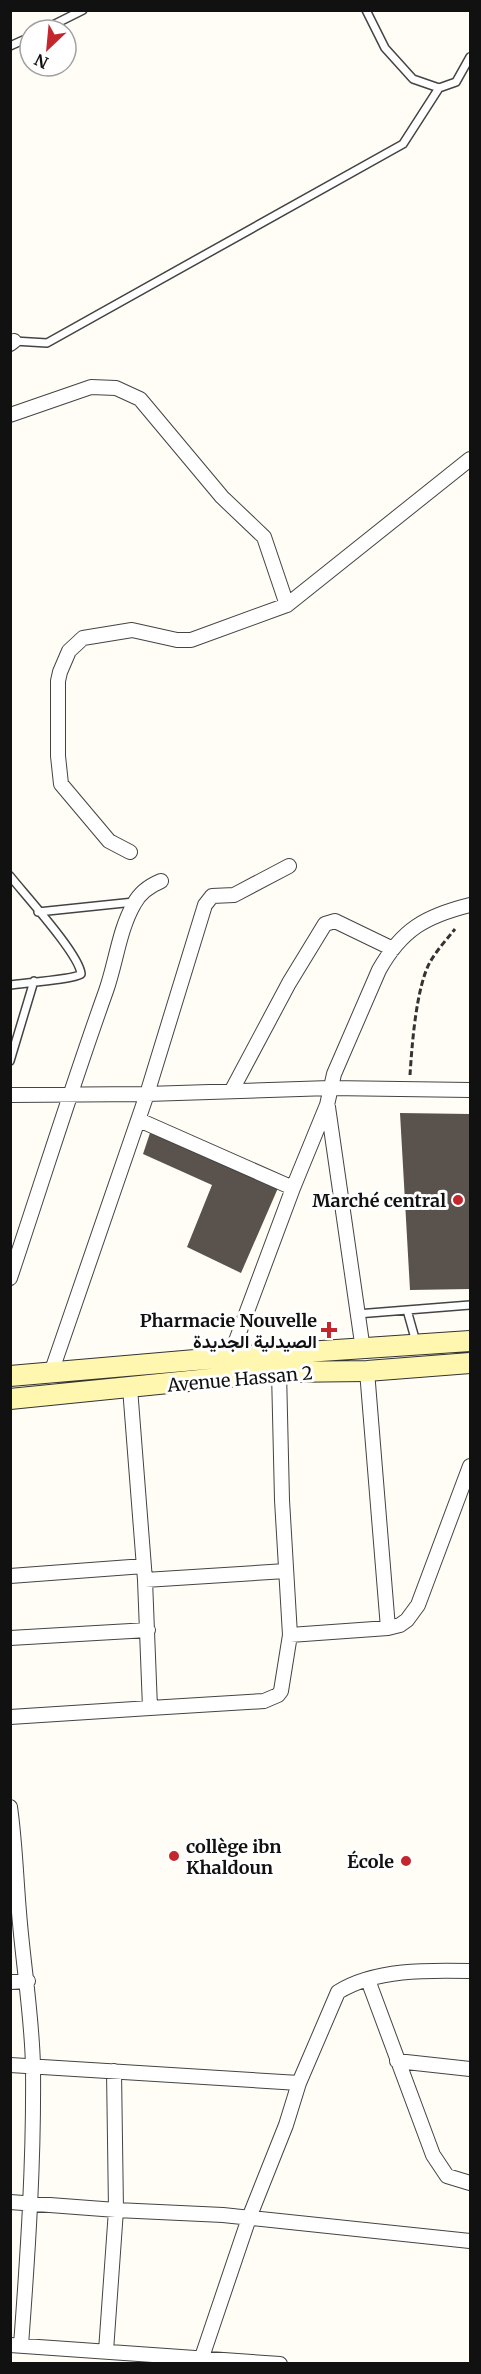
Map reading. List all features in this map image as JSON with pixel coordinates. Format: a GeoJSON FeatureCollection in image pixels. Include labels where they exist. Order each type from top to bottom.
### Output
{"type":"FeatureCollection","features":[{"type":"Feature","properties":{"kind":"main road","name":"Avenue Hassan 2"},"geometry":{"type":"LineString","coordinates":[[10,1376],[230,1357],[363,1350],[471,1341]]}},
{"type":"Feature","properties":{"kind":"main road","name":"Avenue Hassan 2"},"geometry":{"type":"LineString","coordinates":[[10,1399],[279,1372],[367,1371],[471,1364]]}},
{"type":"Feature","properties":{"kind":"street"},"geometry":{"type":"LineString","coordinates":[[10,415],[91,387],[116,388],[140,399],[222,497],[264,537],[287,605]]}},
{"type":"Feature","properties":{"kind":"street"},"geometry":{"type":"LineString","coordinates":[[130,852],[109,841],[62,783],[58,756],[58,681],[69,651],[83,638],[132,630],[177,640],[191,640],[287,605],[471,459]]}},
{"type":"Feature","properties":{"kind":"street"},"geometry":{"type":"LineString","coordinates":[[51,1373],[139,1120],[208,901],[215,895],[234,895],[289,866]]}},
{"type":"Feature","properties":{"kind":"street"},"geometry":{"type":"LineString","coordinates":[[10,1278],[135,902],[148,886],[161,881]]}},
{"type":"Feature","properties":{"kind":"street"},"geometry":{"type":"LineString","coordinates":[[230,1357],[293,1188],[327,1105],[334,1074],[379,970],[403,937],[423,921],[439,913],[471,905]]}},
{"type":"Feature","properties":{"kind":"street"},"geometry":{"type":"LineString","coordinates":[[232,1090],[289,983],[326,924],[335,921],[393,949]]}},
{"type":"Feature","properties":{"kind":"street"},"geometry":{"type":"LineString","coordinates":[[10,1095],[147,1094],[330,1088],[471,1090]]}},
{"type":"Feature","properties":{"kind":"street"},"geometry":{"type":"LineString","coordinates":[[327,1105],[363,1350]]}},
{"type":"Feature","properties":{"kind":"street"},"geometry":{"type":"LineString","coordinates":[[139,1120],[293,1188]]}},
{"type":"Feature","properties":{"kind":"street"},"geometry":{"type":"LineString","coordinates":[[367,1371],[388,1628]]}},
{"type":"Feature","properties":{"kind":"street"},"geometry":{"type":"LineString","coordinates":[[10,1717],[264,1701],[273,1698],[281,1691],[290,1635],[282,1500],[279,1372]]}},
{"type":"Feature","properties":{"kind":"street"},"geometry":{"type":"LineString","coordinates":[[130,1388],[145,1573],[150,1708]]}},
{"type":"Feature","properties":{"kind":"street"},"geometry":{"type":"LineString","coordinates":[[290,1635],[388,1628],[400,1625],[407,1620],[418,1605],[471,1466]]}},
{"type":"Feature","properties":{"kind":"street"},"geometry":{"type":"LineString","coordinates":[[10,1576],[286,1571]]}},
{"type":"Feature","properties":{"kind":"street"},"geometry":{"type":"LineString","coordinates":[[10,1638],[148,1630]]}},
{"type":"Feature","properties":{"kind":"street"},"geometry":{"type":"LineString","coordinates":[[10,1807],[15,1913],[28,1981],[33,2065],[32,2203],[16,2345],[280,2364]]}},
{"type":"Feature","properties":{"kind":"street"},"geometry":{"type":"LineString","coordinates":[[202,2357],[249,2218],[286,2125],[298,2083],[335,1997],[345,1988],[390,1975],[471,1971]]}},
{"type":"Feature","properties":{"kind":"street"},"geometry":{"type":"LineString","coordinates":[[368,1980],[438,2164],[447,2176],[471,2183]]}},
{"type":"Feature","properties":{"kind":"street"},"geometry":{"type":"LineString","coordinates":[[10,1982],[28,1981]]}},
{"type":"Feature","properties":{"kind":"street"},"geometry":{"type":"LineString","coordinates":[[397,2061],[471,2068]]}},
{"type":"Feature","properties":{"kind":"street"},"geometry":{"type":"LineString","coordinates":[[10,2065],[298,2083]]}},
{"type":"Feature","properties":{"kind":"street"},"geometry":{"type":"LineString","coordinates":[[106,2351],[116,2210],[114,2071]]}},
{"type":"Feature","properties":{"kind":"street"},"geometry":{"type":"LineString","coordinates":[[10,2202],[116,2210],[223,2214],[471,2241]]}},
{"type":"Feature","properties":{"kind":"lane"},"geometry":{"type":"LineString","coordinates":[[67,18],[83,10]]}},
{"type":"Feature","properties":{"kind":"lane"},"geometry":{"type":"LineString","coordinates":[[366,10],[385,48],[413,79],[439,88]]}},
{"type":"Feature","properties":{"kind":"lane"},"geometry":{"type":"LineString","coordinates":[[12,341],[47,343],[403,144],[439,88],[456,82],[471,57]]}},
{"type":"Feature","properties":{"kind":"lane"},"geometry":{"type":"LineString","coordinates":[[10,876],[78,961],[81,974],[74,978],[10,985]]}},
{"type":"Feature","properties":{"kind":"lane"},"geometry":{"type":"LineString","coordinates":[[38,912],[135,902]]}},
{"type":"Feature","properties":{"kind":"lane"},"geometry":{"type":"LineString","coordinates":[[10,1061],[34,981]]}},
{"type":"Feature","properties":{"kind":"lane"},"geometry":{"type":"LineString","coordinates":[[357,1314],[471,1305]]}},
{"type":"Feature","properties":{"kind":"lane"},"geometry":{"type":"LineString","coordinates":[[407,1310],[416,1345]]}},
{"type":"Feature","properties":{"kind":"path"},"geometry":{"type":"LineString","coordinates":[[409,1089],[411,1054],[425,972],[434,955],[455,929]]}},
{"type":"Feature","properties":{"kind":"building"},"geometry":{"type":"Polygon","coordinates":[[[400,1113],[470,1114],[470,1289],[410,1290],[400,1113]]]}},
{"type":"Feature","properties":{"kind":"building"},"geometry":{"type":"Polygon","coordinates":[[[150,1133],[278,1188],[241,1273],[187,1247],[212,1185],[143,1154],[150,1133]]]}},
{"type":"Feature","properties":{"kind":"place","name":"Marché central"},"geometry":{"type":"Point","coordinates":[458,1200]}},
{"type":"Feature","properties":{"kind":"place","name":"Pharmacie Nouvelle الصيدلية الجديدة"},"geometry":{"type":"Point","coordinates":[329,1330]}},
{"type":"Feature","properties":{"kind":"place","name":"collège ibn Khaldoun"},"geometry":{"type":"Point","coordinates":[174,1856]}},
{"type":"Feature","properties":{"kind":"place","name":"École"},"geometry":{"type":"Point","coordinates":[406,1861]}}]}
